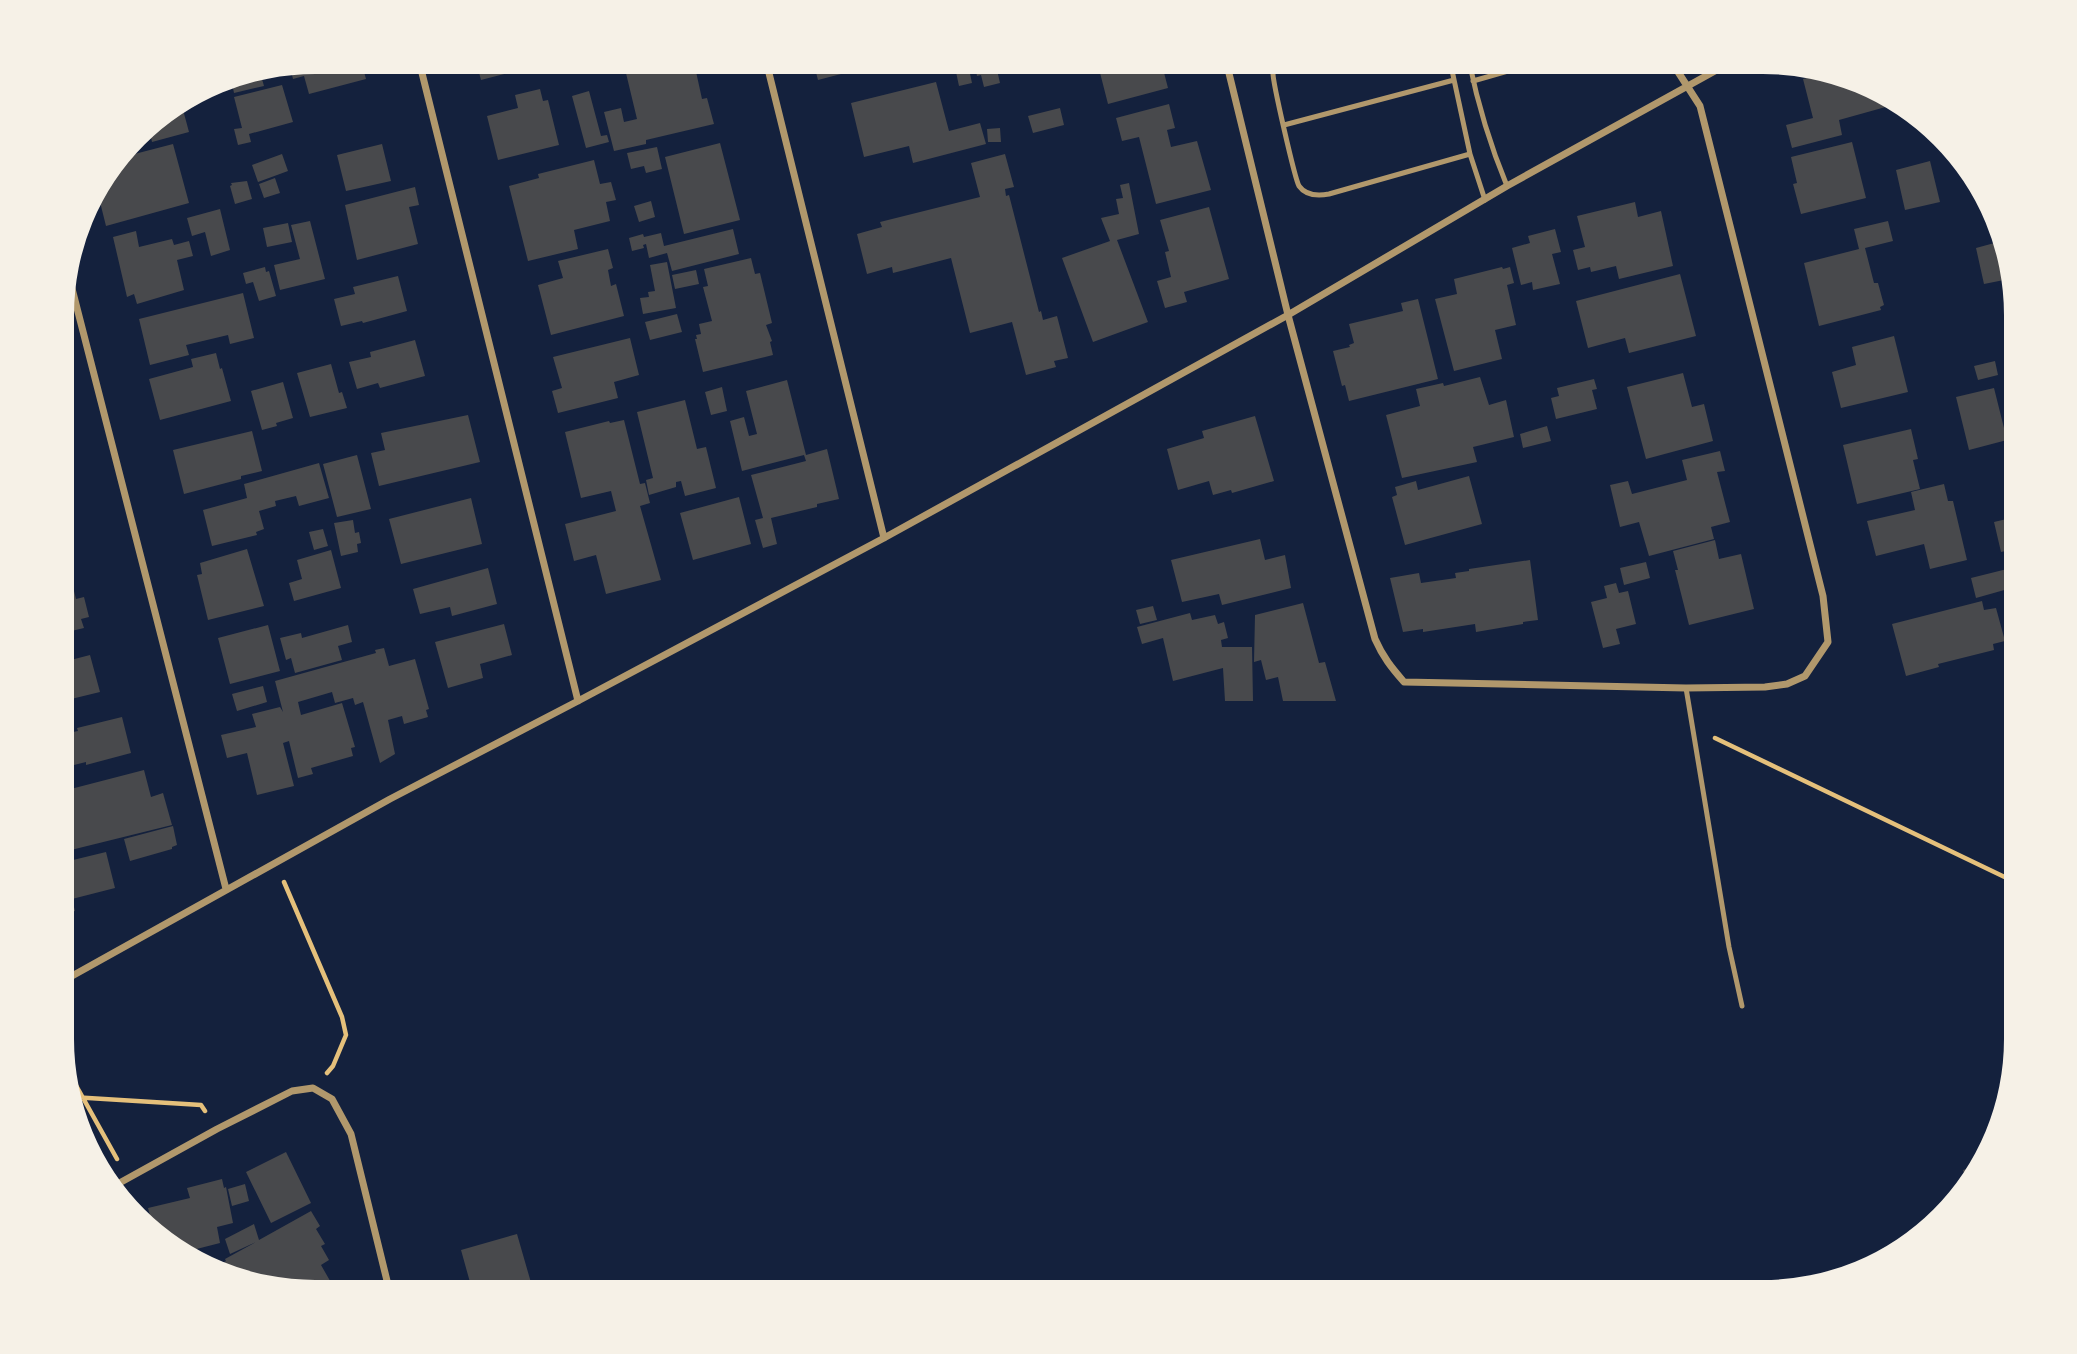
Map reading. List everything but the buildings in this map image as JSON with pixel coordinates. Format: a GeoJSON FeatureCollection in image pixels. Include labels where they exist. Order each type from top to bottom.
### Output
{"type":"FeatureCollection","features":[{"type":"Feature","properties":{"kind":"street"},"geometry":{"type":"LineString","coordinates":[[422,74],[578,701]]}},
{"type":"Feature","properties":{"kind":"street"},"geometry":{"type":"LineString","coordinates":[[769,74],[884,538]]}},
{"type":"Feature","properties":{"kind":"street"},"geometry":{"type":"LineString","coordinates":[[1229,74],[1288,316],[1375,639],[1384,660],[1404,682],[1686,688],[1765,687],[1787,684],[1805,676],[1828,642],[1823,596],[1700,106],[1679,74]]}},
{"type":"Feature","properties":{"kind":"street"},"geometry":{"type":"LineString","coordinates":[[74,975],[390,799],[884,538],[1288,316],[1507,186],[1710,74]]}},
{"type":"Feature","properties":{"kind":"street"},"geometry":{"type":"LineString","coordinates":[[75,300],[226,889]]}},
{"type":"Feature","properties":{"kind":"street"},"geometry":{"type":"LineString","coordinates":[[121,1182],[292,1091],[313,1088],[332,1100],[351,1134],[387,1280]]}},
{"type":"Feature","properties":{"kind":"lane"},"geometry":{"type":"LineString","coordinates":[[1272,74],[1297,181],[1305,191],[1314,195],[1329,194],[1470,154]]}},
{"type":"Feature","properties":{"kind":"lane"},"geometry":{"type":"LineString","coordinates":[[1453,74],[1470,154],[1485,200]]}},
{"type":"Feature","properties":{"kind":"lane"},"geometry":{"type":"LineString","coordinates":[[1472,74],[1491,149],[1507,186]]}},
{"type":"Feature","properties":{"kind":"lane"},"geometry":{"type":"LineString","coordinates":[[1473,81],[1497,74]]}},
{"type":"Feature","properties":{"kind":"lane"},"geometry":{"type":"LineString","coordinates":[[1283,125],[1454,80]]}},
{"type":"Feature","properties":{"kind":"lane"},"geometry":{"type":"LineString","coordinates":[[1686,688],[1729,947],[1742,1006]]}},
{"type":"Feature","properties":{"kind":"path"},"geometry":{"type":"LineString","coordinates":[[1714,738],[2003,876]]}},
{"type":"Feature","properties":{"kind":"path"},"geometry":{"type":"LineString","coordinates":[[284,882],[342,1017],[346,1035],[333,1066],[313,1088]]}},
{"type":"Feature","properties":{"kind":"path"},"geometry":{"type":"LineString","coordinates":[[80,1095],[115,1156]]}},
{"type":"Feature","properties":{"kind":"path"},"geometry":{"type":"LineString","coordinates":[[82,1098],[201,1105]]}}]}
